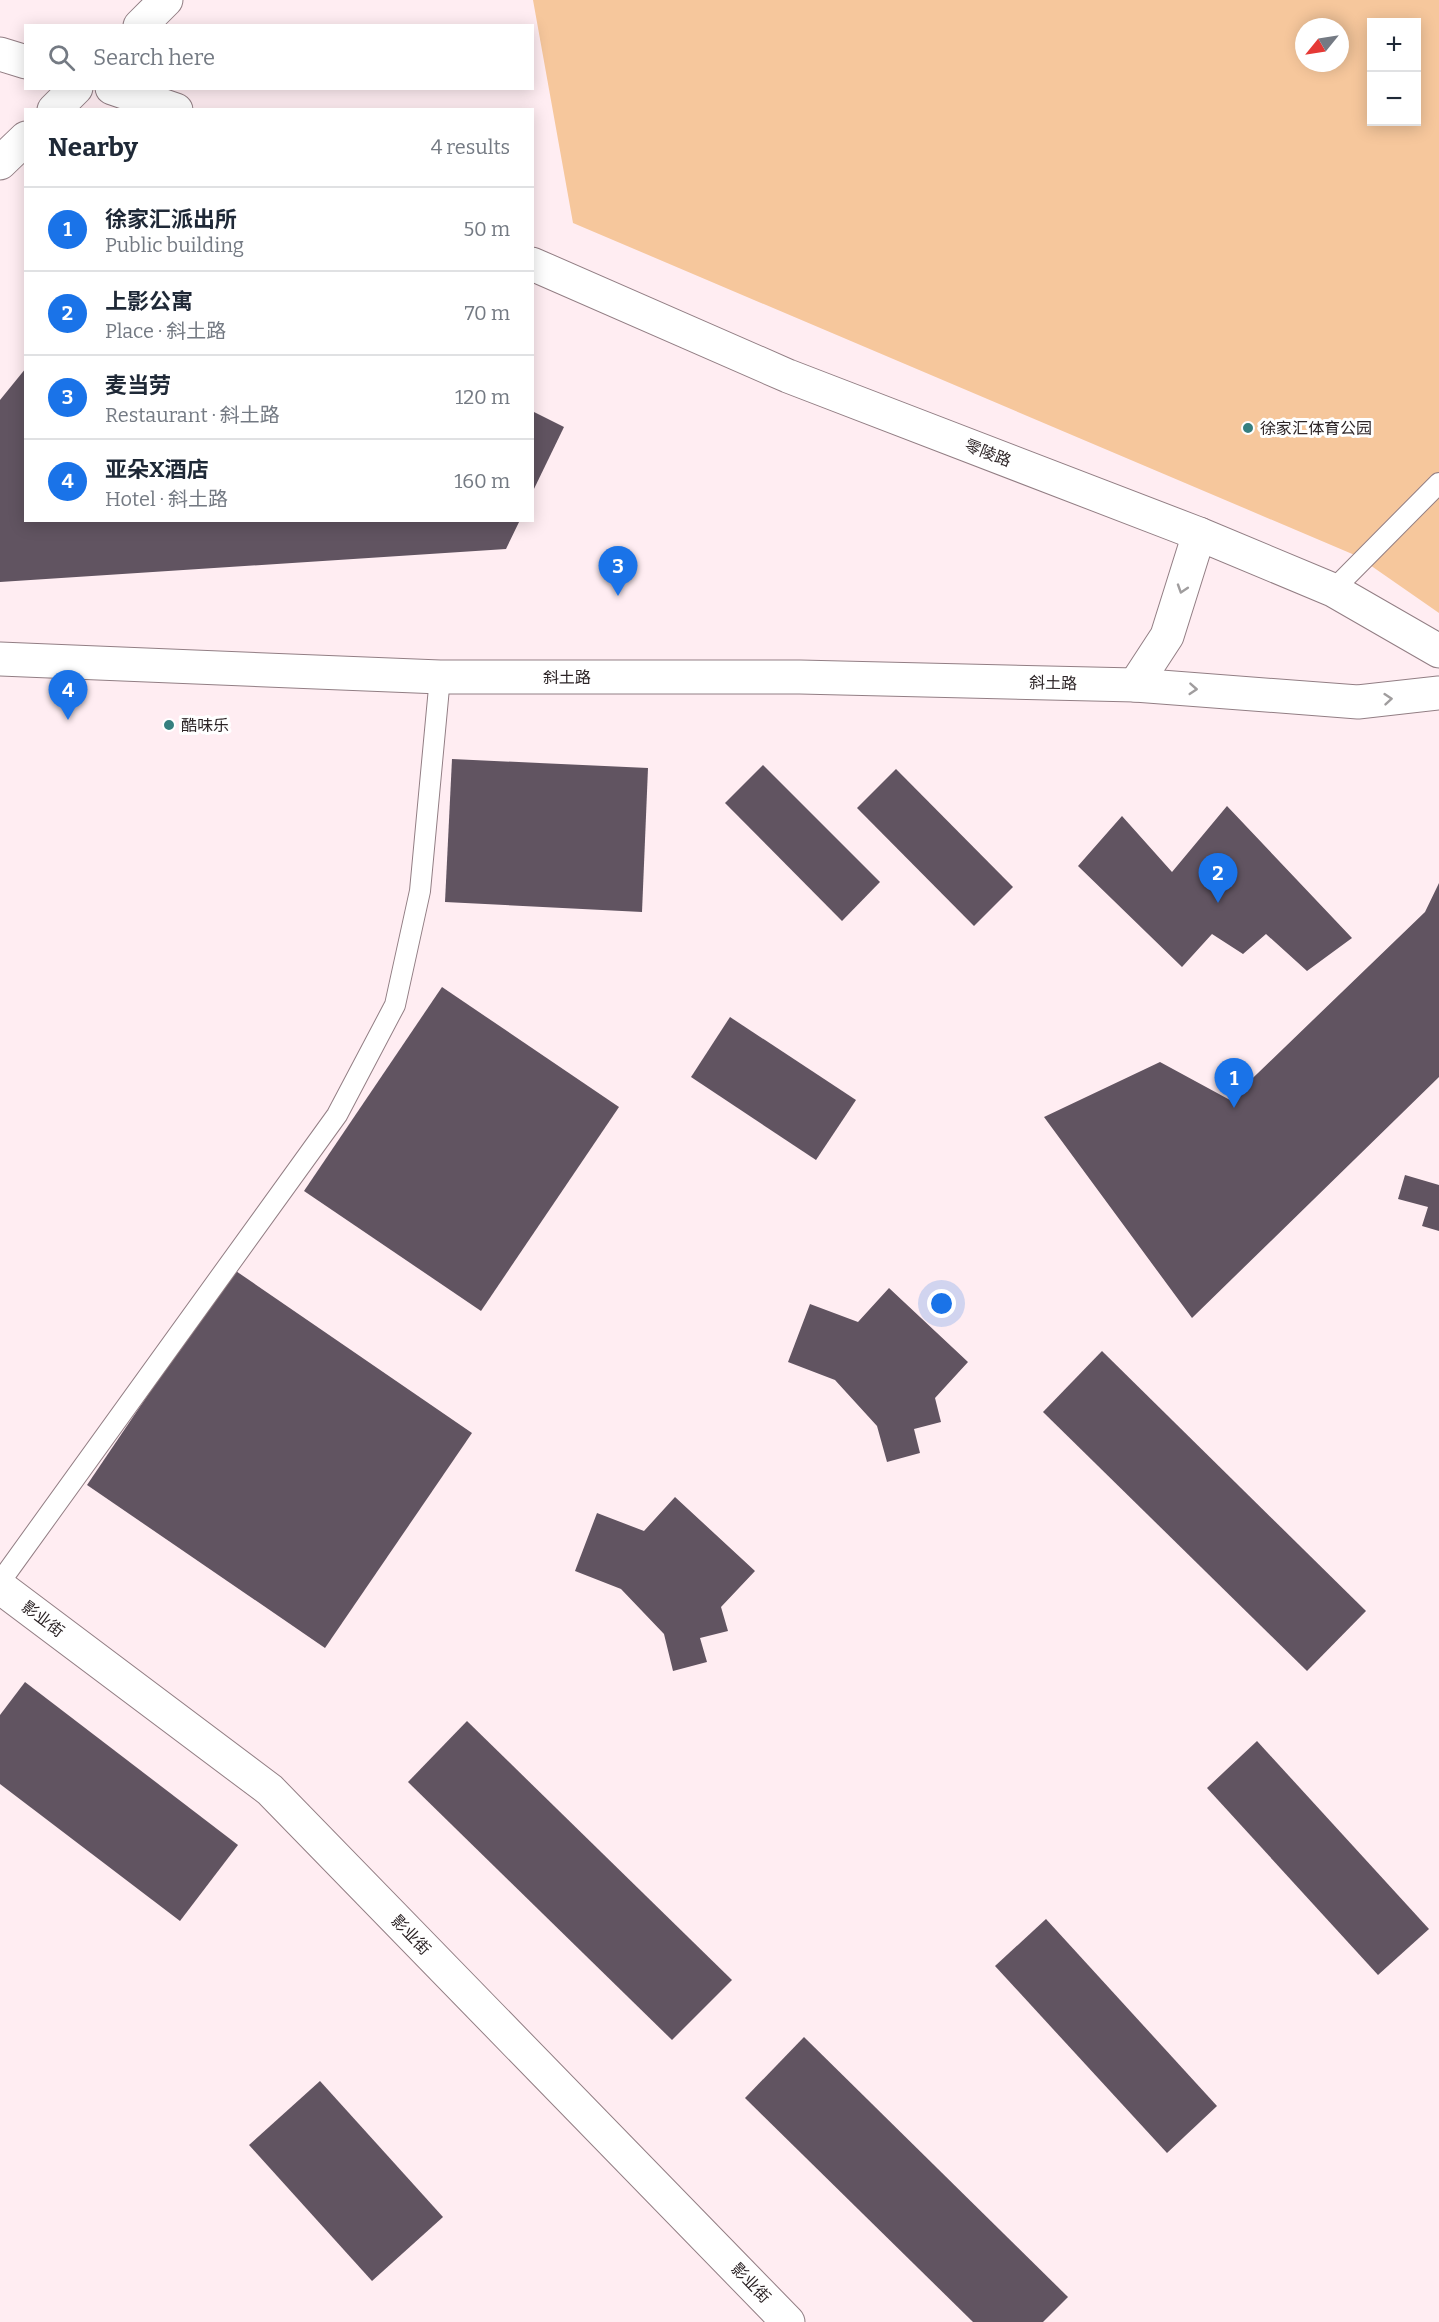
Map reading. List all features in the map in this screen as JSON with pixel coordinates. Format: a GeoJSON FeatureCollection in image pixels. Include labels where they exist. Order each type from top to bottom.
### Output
{"type":"FeatureCollection","features":[{"type":"Feature","properties":{"kind":"street"},"geometry":{"type":"LineString","coordinates":[[142,24],[166,0]]}},
{"type":"Feature","properties":{"kind":"street"},"geometry":{"type":"LineString","coordinates":[[0,54],[24,61]]}},
{"type":"Feature","properties":{"kind":"street"},"geometry":{"type":"LineString","coordinates":[[56,108],[74,90]]}},
{"type":"Feature","properties":{"kind":"street"},"geometry":{"type":"LineString","coordinates":[[118,90],[170,108]]}},
{"type":"Feature","properties":{"kind":"street"},"geometry":{"type":"LineString","coordinates":[[0,163],[24,140]]}},
{"type":"Feature","properties":{"kind":"street","name":"零陵路"},"geometry":{"type":"LineString","coordinates":[[534,265],[788,376],[1199,534],[1334,590],[1439,651]]}},
{"type":"Feature","properties":{"kind":"street"},"geometry":{"type":"LineString","coordinates":[[1135,685],[1167,636],[1199,534]]}},
{"type":"Feature","properties":{"kind":"street","name":"斜土路"},"geometry":{"type":"LineString","coordinates":[[0,659],[440,677],[800,677],[1135,685],[1358,702],[1439,693]]}},
{"type":"Feature","properties":{"kind":"street","name":"影业街"},"geometry":{"type":"LineString","coordinates":[[0,1587],[270,1790],[789,2322]]}},
{"type":"Feature","properties":{"kind":"lane"},"geometry":{"type":"LineString","coordinates":[[1334,590],[1439,483]]}},
{"type":"Feature","properties":{"kind":"lane"},"geometry":{"type":"LineString","coordinates":[[0,1582],[338,1115],[394,1005],[420,891],[440,677]]}},
{"type":"Feature","properties":{"kind":"shaded area","name":"徐家汇体育公园"},"geometry":{"type":"Polygon","coordinates":[[[533,0],[1439,0],[1439,613],[1357,556],[573,223],[533,0]]]}},
{"type":"Feature","properties":{"kind":"building"},"geometry":{"type":"Polygon","coordinates":[[[24,370],[24,522],[519,522],[506,549],[0,582],[0,400],[24,370]]]}},
{"type":"Feature","properties":{"kind":"building"},"geometry":{"type":"Polygon","coordinates":[[[534,412],[564,427],[534,489],[534,412]]]}},
{"type":"Feature","properties":{"kind":"building"},"geometry":{"type":"Polygon","coordinates":[[[452,759],[648,768],[642,912],[445,902],[452,759]]]}},
{"type":"Feature","properties":{"kind":"building"},"geometry":{"type":"Polygon","coordinates":[[[763,765],[880,882],[842,921],[725,803],[763,765]]]}},
{"type":"Feature","properties":{"kind":"building"},"geometry":{"type":"Polygon","coordinates":[[[896,769],[1013,887],[974,926],[857,808],[896,769]]]}},
{"type":"Feature","properties":{"kind":"building"},"geometry":{"type":"Polygon","coordinates":[[[1227,806],[1352,938],[1307,971],[1266,934],[1243,954],[1212,934],[1182,967],[1078,866],[1122,816],[1172,872],[1227,806]]]}},
{"type":"Feature","properties":{"kind":"building"},"geometry":{"type":"Polygon","coordinates":[[[1439,883],[1439,1077],[1192,1318],[1044,1117],[1160,1062],[1230,1100],[1425,912],[1439,883]]]}},
{"type":"Feature","properties":{"kind":"building"},"geometry":{"type":"Polygon","coordinates":[[[442,987],[619,1107],[481,1311],[304,1191],[442,987]]]}},
{"type":"Feature","properties":{"kind":"building"},"geometry":{"type":"Polygon","coordinates":[[[730,1017],[856,1100],[816,1160],[691,1077],[730,1017]]]}},
{"type":"Feature","properties":{"kind":"building"},"geometry":{"type":"Polygon","coordinates":[[[1405,1175],[1439,1185],[1439,1231],[1422,1226],[1428,1207],[1398,1199],[1405,1175]]]}},
{"type":"Feature","properties":{"kind":"building"},"geometry":{"type":"Polygon","coordinates":[[[233,1269],[472,1433],[325,1648],[87,1485],[233,1269]]]}},
{"type":"Feature","properties":{"kind":"building"},"geometry":{"type":"Polygon","coordinates":[[[889,1288],[968,1362],[935,1398],[941,1422],[914,1429],[920,1453],[887,1462],[877,1426],[835,1380],[788,1362],[810,1304],[858,1322],[889,1288]]]}},
{"type":"Feature","properties":{"kind":"building"},"geometry":{"type":"Polygon","coordinates":[[[1102,1351],[1366,1611],[1307,1671],[1043,1412],[1102,1351]]]}},
{"type":"Feature","properties":{"kind":"building"},"geometry":{"type":"Polygon","coordinates":[[[675,1497],[755,1571],[721,1607],[728,1631],[700,1638],[707,1662],[673,1671],[664,1634],[621,1589],[575,1571],[597,1513],[644,1531],[675,1497]]]}},
{"type":"Feature","properties":{"kind":"building"},"geometry":{"type":"Polygon","coordinates":[[[25,1682],[238,1845],[180,1921],[0,1784],[0,1715],[25,1682]]]}},
{"type":"Feature","properties":{"kind":"building"},"geometry":{"type":"Polygon","coordinates":[[[467,1721],[732,1980],[672,2040],[408,1782],[467,1721]]]}},
{"type":"Feature","properties":{"kind":"building"},"geometry":{"type":"Polygon","coordinates":[[[1257,1741],[1429,1929],[1378,1975],[1207,1788],[1257,1741]]]}},
{"type":"Feature","properties":{"kind":"building"},"geometry":{"type":"Polygon","coordinates":[[[1046,1919],[1217,2106],[1167,2153],[995,1966],[1046,1919]]]}},
{"type":"Feature","properties":{"kind":"building"},"geometry":{"type":"Polygon","coordinates":[[[804,2037],[1068,2297],[1043,2322],[973,2322],[745,2098],[804,2037]]]}},
{"type":"Feature","properties":{"kind":"building"},"geometry":{"type":"Polygon","coordinates":[[[320,2081],[443,2217],[372,2281],[249,2145],[320,2081]]]}},
{"type":"Feature","properties":{"kind":"place","name":"徐家汇体育公园"},"geometry":{"type":"Point","coordinates":[1248,428]}},
{"type":"Feature","properties":{"kind":"place","name":"麦当劳"},"geometry":{"type":"Point","coordinates":[618,596]}},
{"type":"Feature","properties":{"kind":"place","name":"亚朵X酒店"},"geometry":{"type":"Point","coordinates":[68,720]}},
{"type":"Feature","properties":{"kind":"place","name":"酷味乐"},"geometry":{"type":"Point","coordinates":[169,725]}},
{"type":"Feature","properties":{"kind":"place","name":"上影公寓"},"geometry":{"type":"Point","coordinates":[1218,903]}},
{"type":"Feature","properties":{"kind":"place","name":"徐家汇派出所"},"geometry":{"type":"Point","coordinates":[1234,1108]}}]}
